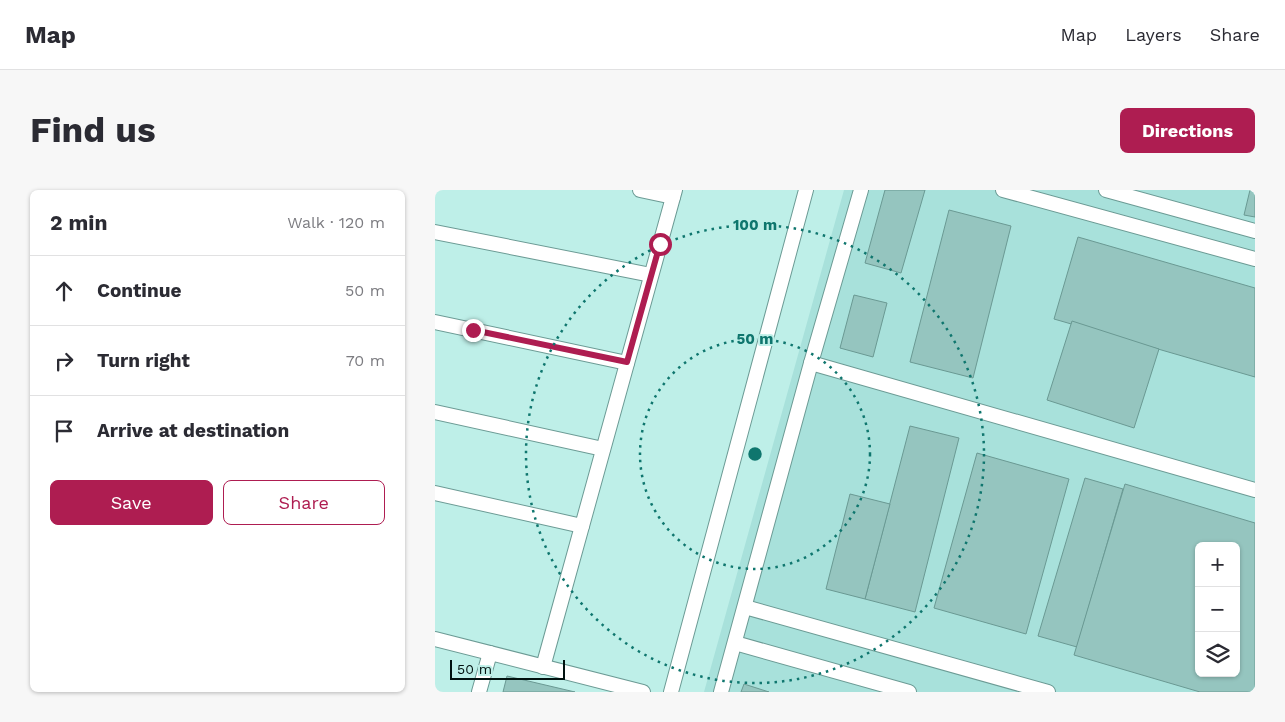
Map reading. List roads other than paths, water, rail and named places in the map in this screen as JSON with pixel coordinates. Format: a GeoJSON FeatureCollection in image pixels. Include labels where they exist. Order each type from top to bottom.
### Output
{"type":"FeatureCollection","features":[{"type":"Feature","properties":{"kind":"street"},"geometry":{"type":"LineString","coordinates":[[543,667],[673,193],[640,190]]}},
{"type":"Feature","properties":{"kind":"street"},"geometry":{"type":"LineString","coordinates":[[671,692],[807,190]]}},
{"type":"Feature","properties":{"kind":"street"},"geometry":{"type":"LineString","coordinates":[[721,692],[811,363],[861,190]]}},
{"type":"Feature","properties":{"kind":"street"},"geometry":{"type":"LineString","coordinates":[[1003,190],[1255,259]]}},
{"type":"Feature","properties":{"kind":"street"},"geometry":{"type":"LineString","coordinates":[[1106,190],[1255,231]]}},
{"type":"Feature","properties":{"kind":"street"},"geometry":{"type":"LineString","coordinates":[[435,232],[651,275]]}},
{"type":"Feature","properties":{"kind":"street"},"geometry":{"type":"LineString","coordinates":[[435,322],[627,362]]}},
{"type":"Feature","properties":{"kind":"street"},"geometry":{"type":"LineString","coordinates":[[811,363],[1255,490]]}},
{"type":"Feature","properties":{"kind":"street"},"geometry":{"type":"LineString","coordinates":[[435,412],[603,449]]}},
{"type":"Feature","properties":{"kind":"street"},"geometry":{"type":"LineString","coordinates":[[435,494],[582,526]]}},
{"type":"Feature","properties":{"kind":"street"},"geometry":{"type":"LineString","coordinates":[[745,607],[1047,692]]}},
{"type":"Feature","properties":{"kind":"street"},"geometry":{"type":"LineString","coordinates":[[435,639],[643,692]]}},
{"type":"Feature","properties":{"kind":"street"},"geometry":{"type":"LineString","coordinates":[[735,643],[909,692]]}},
{"type":"Feature","properties":{"kind":"street"},"geometry":{"type":"LineString","coordinates":[[479,692],[490,653]]}}]}
